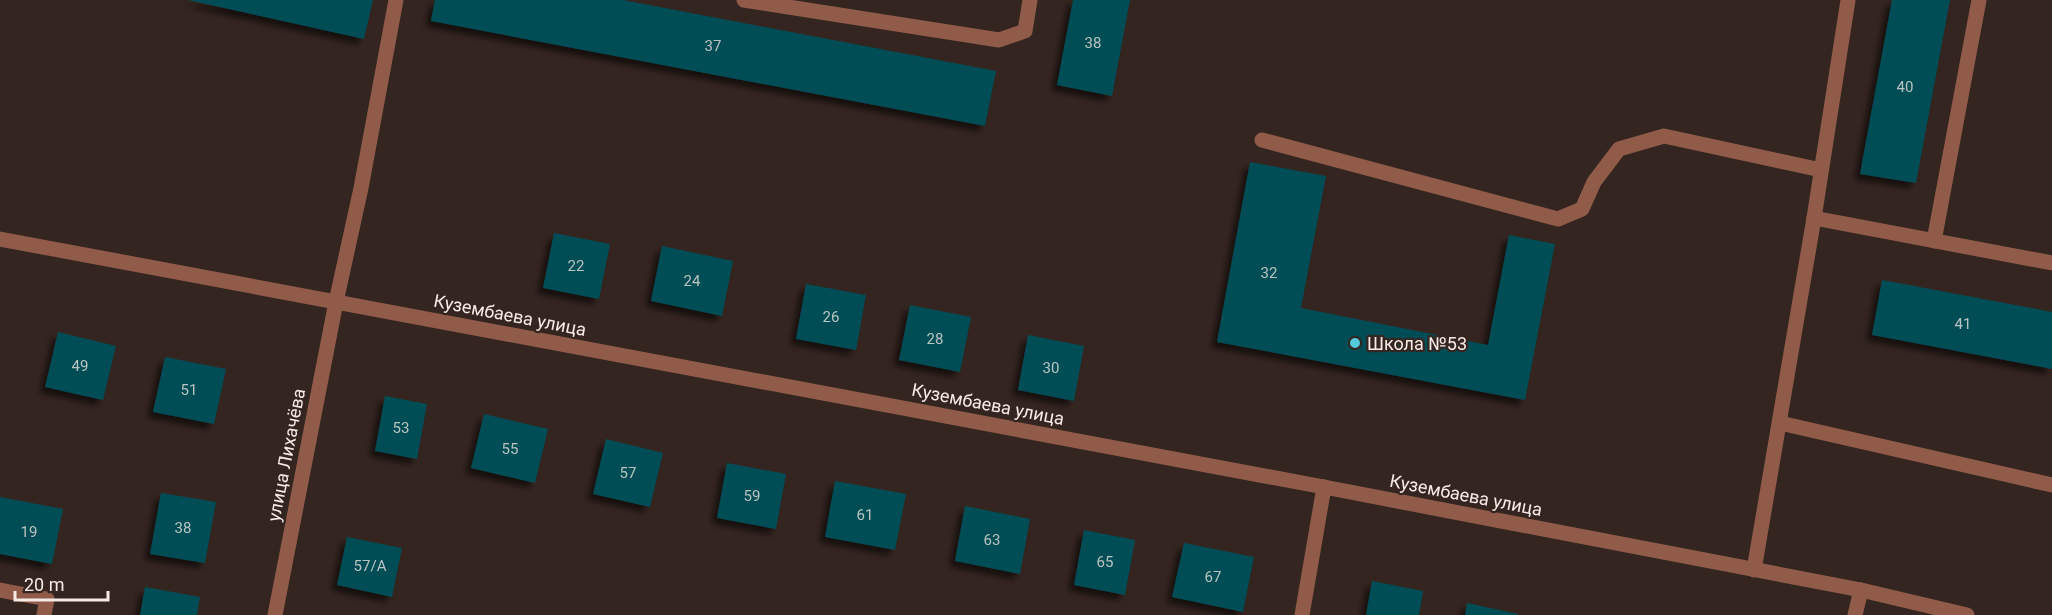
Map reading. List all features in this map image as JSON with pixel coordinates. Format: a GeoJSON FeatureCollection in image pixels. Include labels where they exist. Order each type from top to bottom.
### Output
{"type":"FeatureCollection","features":[{"type":"Feature","properties":{"kind":"street","name":"улица Лихачёва"},"geometry":{"type":"LineString","coordinates":[[275,615],[396,0]]}},
{"type":"Feature","properties":{"kind":"street"},"geometry":{"type":"LineString","coordinates":[[744,0],[999,40],[1025,31],[1030,0]]}},
{"type":"Feature","properties":{"kind":"street"},"geometry":{"type":"LineString","coordinates":[[1754,570],[1814,218],[1848,0]]}},
{"type":"Feature","properties":{"kind":"street"},"geometry":{"type":"LineString","coordinates":[[1934,241],[1979,0]]}},
{"type":"Feature","properties":{"kind":"street"},"geometry":{"type":"LineString","coordinates":[[1262,140],[1558,219],[1582,209],[1594,182],[1619,149],[1664,136],[1821,170]]}},
{"type":"Feature","properties":{"kind":"street"},"geometry":{"type":"LineString","coordinates":[[1814,218],[2052,264]]}},
{"type":"Feature","properties":{"kind":"street","name":"Кузембаева улица"},"geometry":{"type":"LineString","coordinates":[[0,239],[1324,487],[1861,590],[1968,615]]}},
{"type":"Feature","properties":{"kind":"street"},"geometry":{"type":"LineString","coordinates":[[1779,423],[2052,485]]}},
{"type":"Feature","properties":{"kind":"street"},"geometry":{"type":"LineString","coordinates":[[1302,615],[1324,487]]}},
{"type":"Feature","properties":{"kind":"street"},"geometry":{"type":"LineString","coordinates":[[0,590],[47,599],[44,615]]}},
{"type":"Feature","properties":{"kind":"street"},"geometry":{"type":"LineString","coordinates":[[1855,615],[1861,590]]}},
{"type":"Feature","properties":{"kind":"building"},"geometry":{"type":"Polygon","coordinates":[[[188,0],[373,0],[364,39],[188,0]]]}},
{"type":"Feature","properties":{"kind":"building"},"geometry":{"type":"Polygon","coordinates":[[[435,0],[623,0],[996,71],[985,126],[431,21],[435,0]]]}},
{"type":"Feature","properties":{"kind":"building"},"geometry":{"type":"Polygon","coordinates":[[[1073,0],[1130,0],[1112,96],[1057,85],[1073,0]]]}},
{"type":"Feature","properties":{"kind":"building"},"geometry":{"type":"Polygon","coordinates":[[[1892,0],[1950,0],[1916,183],[1860,174],[1892,0]]]}},
{"type":"Feature","properties":{"kind":"building"},"geometry":{"type":"Polygon","coordinates":[[[1250,162],[1326,176],[1301,308],[1488,345],[1509,235],[1555,244],[1525,400],[1217,342],[1250,162]]]}},
{"type":"Feature","properties":{"kind":"building"},"geometry":{"type":"Polygon","coordinates":[[[554,233],[610,244],[599,299],[543,288],[554,233]]]}},
{"type":"Feature","properties":{"kind":"building"},"geometry":{"type":"Polygon","coordinates":[[[662,246],[733,261],[722,316],[651,301],[662,246]]]}},
{"type":"Feature","properties":{"kind":"building"},"geometry":{"type":"Polygon","coordinates":[[[1882,280],[2052,312],[2052,369],[1872,335],[1882,280]]]}},
{"type":"Feature","properties":{"kind":"building"},"geometry":{"type":"Polygon","coordinates":[[[806,284],[866,295],[856,350],[796,339],[806,284]]]}},
{"type":"Feature","properties":{"kind":"building"},"geometry":{"type":"Polygon","coordinates":[[[910,305],[971,317],[960,372],[899,360],[910,305]]]}},
{"type":"Feature","properties":{"kind":"building"},"geometry":{"type":"Polygon","coordinates":[[[58,332],[116,346],[103,400],[45,387],[58,332]]]}},
{"type":"Feature","properties":{"kind":"building"},"geometry":{"type":"Polygon","coordinates":[[[1028,335],[1084,346],[1074,401],[1018,390],[1028,335]]]}},
{"type":"Feature","properties":{"kind":"building"},"geometry":{"type":"Polygon","coordinates":[[[165,357],[226,369],[214,424],[153,412],[165,357]]]}},
{"type":"Feature","properties":{"kind":"building"},"geometry":{"type":"Polygon","coordinates":[[[385,396],[427,404],[417,459],[375,451],[385,396]]]}},
{"type":"Feature","properties":{"kind":"building"},"geometry":{"type":"Polygon","coordinates":[[[484,414],[548,429],[535,483],[471,468],[484,414]]]}},
{"type":"Feature","properties":{"kind":"building"},"geometry":{"type":"Polygon","coordinates":[[[606,439],[663,453],[650,507],[593,494],[606,439]]]}},
{"type":"Feature","properties":{"kind":"building"},"geometry":{"type":"Polygon","coordinates":[[[727,463],[786,474],[776,529],[717,518],[727,463]]]}},
{"type":"Feature","properties":{"kind":"building"},"geometry":{"type":"Polygon","coordinates":[[[835,481],[906,494],[895,550],[825,537],[835,481]]]}},
{"type":"Feature","properties":{"kind":"building"},"geometry":{"type":"Polygon","coordinates":[[[161,493],[216,502],[205,563],[150,554],[161,493]]]}},
{"type":"Feature","properties":{"kind":"building"},"geometry":{"type":"Polygon","coordinates":[[[0,497],[63,509],[52,564],[0,554],[0,497]]]}},
{"type":"Feature","properties":{"kind":"building"},"geometry":{"type":"Polygon","coordinates":[[[965,506],[1030,519],[1020,574],[955,561],[965,506]]]}},
{"type":"Feature","properties":{"kind":"building"},"geometry":{"type":"Polygon","coordinates":[[[1084,530],[1135,540],[1125,595],[1074,585],[1084,530]]]}},
{"type":"Feature","properties":{"kind":"building"},"geometry":{"type":"Polygon","coordinates":[[[347,537],[402,548],[392,597],[337,585],[347,537]]]}},
{"type":"Feature","properties":{"kind":"building"},"geometry":{"type":"Polygon","coordinates":[[[1184,543],[1254,557],[1243,612],[1172,597],[1184,543]]]}},
{"type":"Feature","properties":{"kind":"building"},"geometry":{"type":"Polygon","coordinates":[[[1372,581],[1423,591],[1419,615],[1366,615],[1372,581]]]}},
{"type":"Feature","properties":{"kind":"building"},"geometry":{"type":"Polygon","coordinates":[[[145,587],[200,597],[197,615],[140,615],[145,587]]]}},
{"type":"Feature","properties":{"kind":"building"},"geometry":{"type":"Polygon","coordinates":[[[1467,603],[1518,614],[1518,615],[1465,615],[1467,603]]]}},
{"type":"Feature","properties":{"kind":"place","name":"Школа №53"},"geometry":{"type":"Point","coordinates":[1355,343]}}]}
